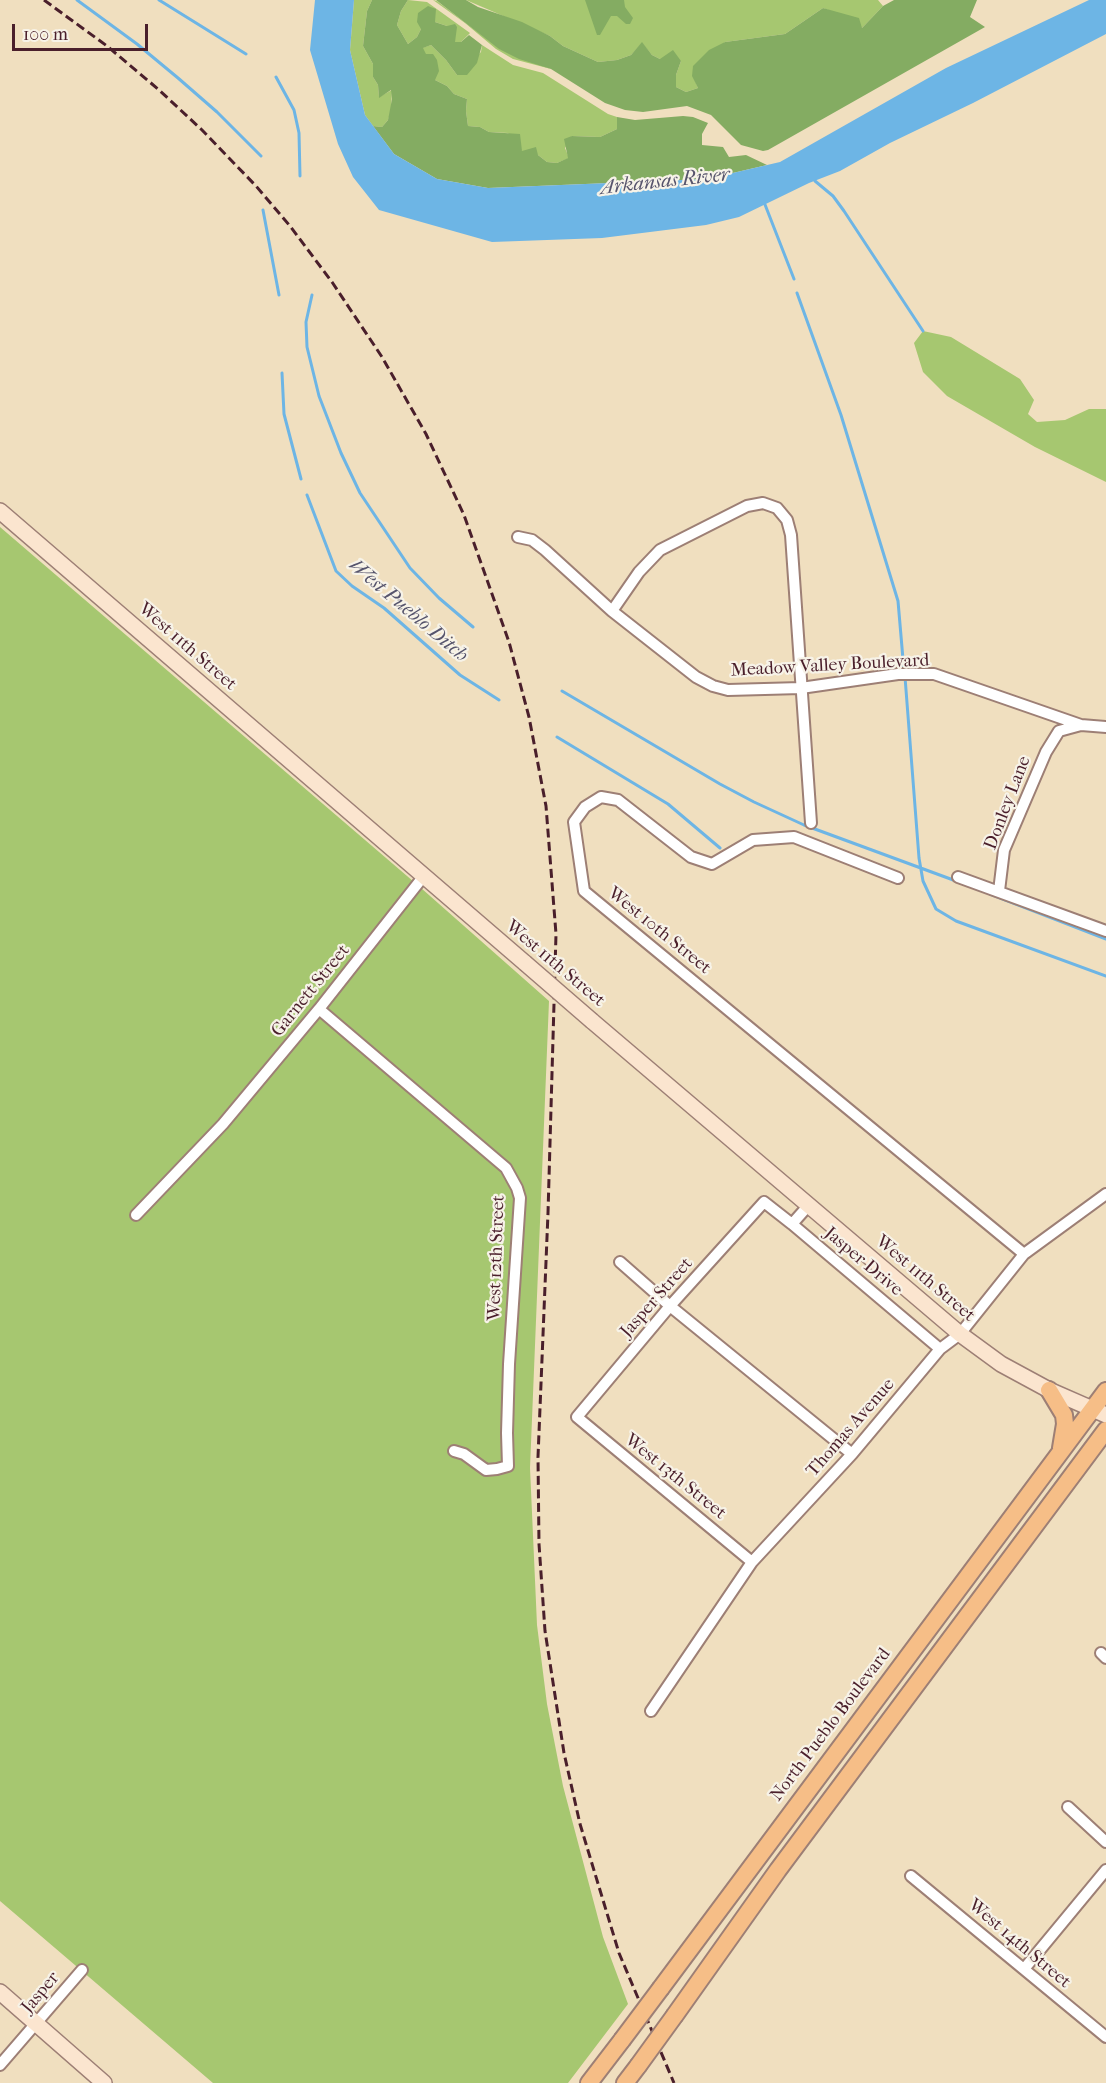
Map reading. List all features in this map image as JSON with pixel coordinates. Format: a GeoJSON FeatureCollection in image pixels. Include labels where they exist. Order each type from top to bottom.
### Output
{"type":"FeatureCollection","features":[{"type":"Feature","properties":{"kind":"main road"},"geometry":{"type":"LineString","coordinates":[[1049,1390],[1064,1415],[1065,1424],[1059,1453]]}},
{"type":"Feature","properties":{"kind":"main road","name":"North Pueblo Boulevard"},"geometry":{"type":"LineString","coordinates":[[589,2083],[1059,1453],[1099,1412],[1106,1391]]}},
{"type":"Feature","properties":{"kind":"main road"},"geometry":{"type":"LineString","coordinates":[[624,2083],[778,1870],[1106,1430]]}},
{"type":"Feature","properties":{"kind":"street"},"geometry":{"type":"LineString","coordinates":[[612,611],[639,572],[660,550],[747,506],[763,504],[777,508],[787,520],[791,535],[811,823]]}},
{"type":"Feature","properties":{"kind":"street","name":"West 11th Street"},"geometry":{"type":"LineString","coordinates":[[0,511],[423,877],[960,1334],[1001,1364],[1049,1390],[1099,1412]]}},
{"type":"Feature","properties":{"kind":"street","name":"Meadow Valley Boulevard"},"geometry":{"type":"LineString","coordinates":[[518,537],[532,540],[612,611],[696,677],[713,686],[728,690],[801,688],[903,674],[934,674],[1081,725],[1106,727]]}},
{"type":"Feature","properties":{"kind":"street","name":"Meadow Valley Boulevard"},"geometry":{"type":"LineString","coordinates":[[1059,731],[1081,725]]}},
{"type":"Feature","properties":{"kind":"street","name":"Donley Lane"},"geometry":{"type":"LineString","coordinates":[[999,891],[1004,850],[1046,752],[1059,731]]}},
{"type":"Feature","properties":{"kind":"street","name":"West 10th Street"},"geometry":{"type":"LineString","coordinates":[[898,878],[794,837],[753,840],[712,864],[691,857],[618,800],[601,797],[585,807],[574,822],[584,891],[1024,1254]]}},
{"type":"Feature","properties":{"kind":"street","name":"Garnett Street"},"geometry":{"type":"LineString","coordinates":[[136,1215],[223,1124],[319,1009],[423,877]]}},
{"type":"Feature","properties":{"kind":"street"},"geometry":{"type":"LineString","coordinates":[[958,877],[1106,931]]}},
{"type":"Feature","properties":{"kind":"street","name":"West 12th Street"},"geometry":{"type":"LineString","coordinates":[[319,1009],[506,1168],[517,1188],[520,1198],[509,1364],[508,1466],[486,1470],[464,1454],[454,1451]]}},
{"type":"Feature","properties":{"kind":"street","name":"Thomas Avenue"},"geometry":{"type":"LineString","coordinates":[[651,1711],[752,1562],[852,1454],[940,1349],[960,1334],[1024,1254],[1106,1194]]}},
{"type":"Feature","properties":{"kind":"street","name":"Jasper Drive"},"geometry":{"type":"LineString","coordinates":[[764,1202],[940,1349]]}},
{"type":"Feature","properties":{"kind":"street","name":"Jasper Street"},"geometry":{"type":"LineString","coordinates":[[577,1418],[670,1306],[764,1202]]}},
{"type":"Feature","properties":{"kind":"street"},"geometry":{"type":"LineString","coordinates":[[792,1224],[808,1206]]}},
{"type":"Feature","properties":{"kind":"street"},"geometry":{"type":"LineString","coordinates":[[620,1262],[670,1306],[852,1454]]}},
{"type":"Feature","properties":{"kind":"street","name":"West 13th Street"},"geometry":{"type":"LineString","coordinates":[[577,1418],[752,1562]]}},
{"type":"Feature","properties":{"kind":"street"},"geometry":{"type":"LineString","coordinates":[[1068,1807],[1106,1842]]}},
{"type":"Feature","properties":{"kind":"street"},"geometry":{"type":"LineString","coordinates":[[1024,1969],[1106,1870]]}},
{"type":"Feature","properties":{"kind":"street","name":"West 14th Street"},"geometry":{"type":"LineString","coordinates":[[911,1876],[1106,2037]]}},
{"type":"Feature","properties":{"kind":"street","name":"Jasper"},"geometry":{"type":"LineString","coordinates":[[0,2065],[82,1970]]}},
{"type":"Feature","properties":{"kind":"street"},"geometry":{"type":"LineString","coordinates":[[0,1992],[104,2083]]}},
{"type":"Feature","properties":{"kind":"green space"},"geometry":{"type":"Polygon","coordinates":[[[354,0],[372,0],[367,11],[363,46],[373,64],[373,77],[378,85],[379,97],[392,90],[391,111],[382,127],[373,126],[365,115],[350,50],[354,0]]]}},
{"type":"Feature","properties":{"kind":"green space"},"geometry":{"type":"Polygon","coordinates":[[[372,0],[408,0],[401,11],[397,25],[408,44],[417,37],[421,29],[417,22],[418,13],[428,6],[436,9],[435,22],[447,26],[455,24],[457,27],[455,42],[461,42],[469,35],[482,45],[477,63],[467,75],[457,75],[431,45],[423,48],[426,54],[433,54],[437,60],[439,71],[435,80],[447,86],[454,94],[467,99],[468,126],[480,127],[489,132],[520,134],[522,151],[536,147],[538,155],[547,162],[557,163],[568,158],[564,139],[572,136],[600,137],[617,129],[617,117],[635,120],[683,116],[708,123],[702,134],[702,145],[723,147],[729,157],[746,155],[767,165],[707,179],[488,188],[437,179],[394,154],[373,126],[382,127],[388,120],[392,99],[391,90],[379,98],[378,85],[373,77],[373,64],[363,46],[367,11],[372,0]]]}},
{"type":"Feature","properties":{"kind":"green space"},"geometry":{"type":"Polygon","coordinates":[[[408,0],[427,2],[470,33],[461,42],[455,42],[447,26],[435,22],[421,29],[417,37],[408,44],[397,25],[401,11],[408,0]]]}},
{"type":"Feature","properties":{"kind":"green space"},"geometry":{"type":"Polygon","coordinates":[[[433,0],[500,49],[551,69],[513,59],[496,49],[433,0]]]}},
{"type":"Feature","properties":{"kind":"green space"},"geometry":{"type":"Polygon","coordinates":[[[436,0],[466,0],[478,7],[522,22],[550,36],[563,46],[598,62],[617,60],[631,55],[642,42],[652,55],[660,59],[673,50],[681,61],[676,75],[676,87],[686,92],[698,88],[692,76],[693,66],[709,50],[725,42],[785,34],[823,8],[859,18],[862,28],[883,6],[894,0],[977,0],[970,17],[985,27],[763,151],[741,145],[711,115],[687,106],[643,112],[625,110],[605,103],[551,69],[519,59],[499,49],[436,0]]]}},
{"type":"Feature","properties":{"kind":"green space"},"geometry":{"type":"Polygon","coordinates":[[[466,0],[878,0],[883,6],[862,28],[823,8],[785,34],[725,42],[693,76],[698,88],[686,92],[676,87],[676,75],[681,61],[660,59],[652,55],[642,43],[631,55],[617,60],[598,62],[563,46],[550,36],[466,0]]]}},
{"type":"Feature","properties":{"kind":"green space"},"geometry":{"type":"Polygon","coordinates":[[[585,0],[624,0],[625,7],[633,18],[630,24],[626,24],[617,16],[611,16],[600,35],[597,35],[585,0]]]}},
{"type":"Feature","properties":{"kind":"green space"},"geometry":{"type":"Polygon","coordinates":[[[431,45],[457,75],[481,52],[482,45],[513,65],[543,73],[608,114],[617,117],[617,129],[600,137],[572,136],[565,148],[569,158],[557,163],[547,162],[538,155],[522,151],[508,133],[489,132],[480,127],[468,126],[467,99],[454,94],[447,86],[435,80],[422,48],[431,45]]]}},
{"type":"Feature","properties":{"kind":"green space"},"geometry":{"type":"Polygon","coordinates":[[[923,331],[951,337],[1020,379],[1034,400],[1028,414],[1037,422],[1065,420],[1089,409],[1106,409],[1106,482],[1035,447],[947,396],[923,372],[914,343],[923,331]]]}},
{"type":"Feature","properties":{"kind":"green space"},"geometry":{"type":"Polygon","coordinates":[[[0,527],[421,888],[549,1001],[530,1468],[537,1625],[547,1704],[563,1786],[603,1937],[628,2004],[568,2083],[213,2083],[0,1901],[0,527]]]}},
{"type":"Feature","properties":{"kind":"water","name":"Arkansas River"},"geometry":{"type":"Polygon","coordinates":[[[315,0],[354,0],[350,50],[365,115],[394,154],[437,179],[488,188],[707,179],[780,162],[946,68],[1089,0],[1106,0],[1106,34],[890,143],[840,171],[809,183],[739,217],[706,225],[602,238],[492,242],[379,210],[353,177],[338,144],[310,50],[315,0]]]}},
{"type":"Feature","properties":{"kind":"waterway","name":"West Pueblo Ditch"},"geometry":{"type":"LineString","coordinates":[[77,0],[137,44],[178,78],[217,112],[261,156]]}},
{"type":"Feature","properties":{"kind":"waterway"},"geometry":{"type":"LineString","coordinates":[[159,0],[246,54]]}},
{"type":"Feature","properties":{"kind":"waterway"},"geometry":{"type":"LineString","coordinates":[[276,77],[294,110],[299,133],[300,176]]}},
{"type":"Feature","properties":{"kind":"waterway"},"geometry":{"type":"LineString","coordinates":[[815,181],[833,196],[844,211],[923,331]]}},
{"type":"Feature","properties":{"kind":"waterway"},"geometry":{"type":"LineString","coordinates":[[764,202],[794,279]]}},
{"type":"Feature","properties":{"kind":"waterway","name":"West Pueblo Ditch"},"geometry":{"type":"LineString","coordinates":[[263,210],[279,295]]}},
{"type":"Feature","properties":{"kind":"waterway"},"geometry":{"type":"LineString","coordinates":[[797,293],[841,415],[898,601],[904,671]]}},
{"type":"Feature","properties":{"kind":"waterway"},"geometry":{"type":"LineString","coordinates":[[312,295],[306,322],[307,347],[319,396],[341,453],[360,493],[410,568],[439,598],[473,627]]}},
{"type":"Feature","properties":{"kind":"waterway","name":"West Pueblo Ditch"},"geometry":{"type":"LineString","coordinates":[[282,373],[284,414],[301,479]]}},
{"type":"Feature","properties":{"kind":"waterway","name":"West Pueblo Ditch"},"geometry":{"type":"LineString","coordinates":[[307,495],[336,571],[352,586],[384,608],[460,675],[499,700]]}},
{"type":"Feature","properties":{"kind":"waterway"},"geometry":{"type":"LineString","coordinates":[[905,677],[919,858],[923,881],[936,909],[956,921],[1106,976]]}},
{"type":"Feature","properties":{"kind":"waterway"},"geometry":{"type":"LineString","coordinates":[[562,691],[754,802],[804,825],[956,881]]}},
{"type":"Feature","properties":{"kind":"waterway","name":"West Pueblo Ditch"},"geometry":{"type":"LineString","coordinates":[[557,737],[668,804],[720,848]]}},
{"type":"Feature","properties":{"kind":"waterway"},"geometry":{"type":"LineString","coordinates":[[990,894],[1106,939]]}},
{"type":"Feature","properties":{"kind":"railway"},"geometry":{"type":"LineString","coordinates":[[44,0],[107,46],[202,130],[256,186],[290,226],[332,282],[382,357],[426,434],[464,515],[509,642],[529,717],[546,806],[556,934],[538,1457],[539,1544],[545,1631],[564,1753],[580,1824],[619,1953],[674,2083]]}}]}
